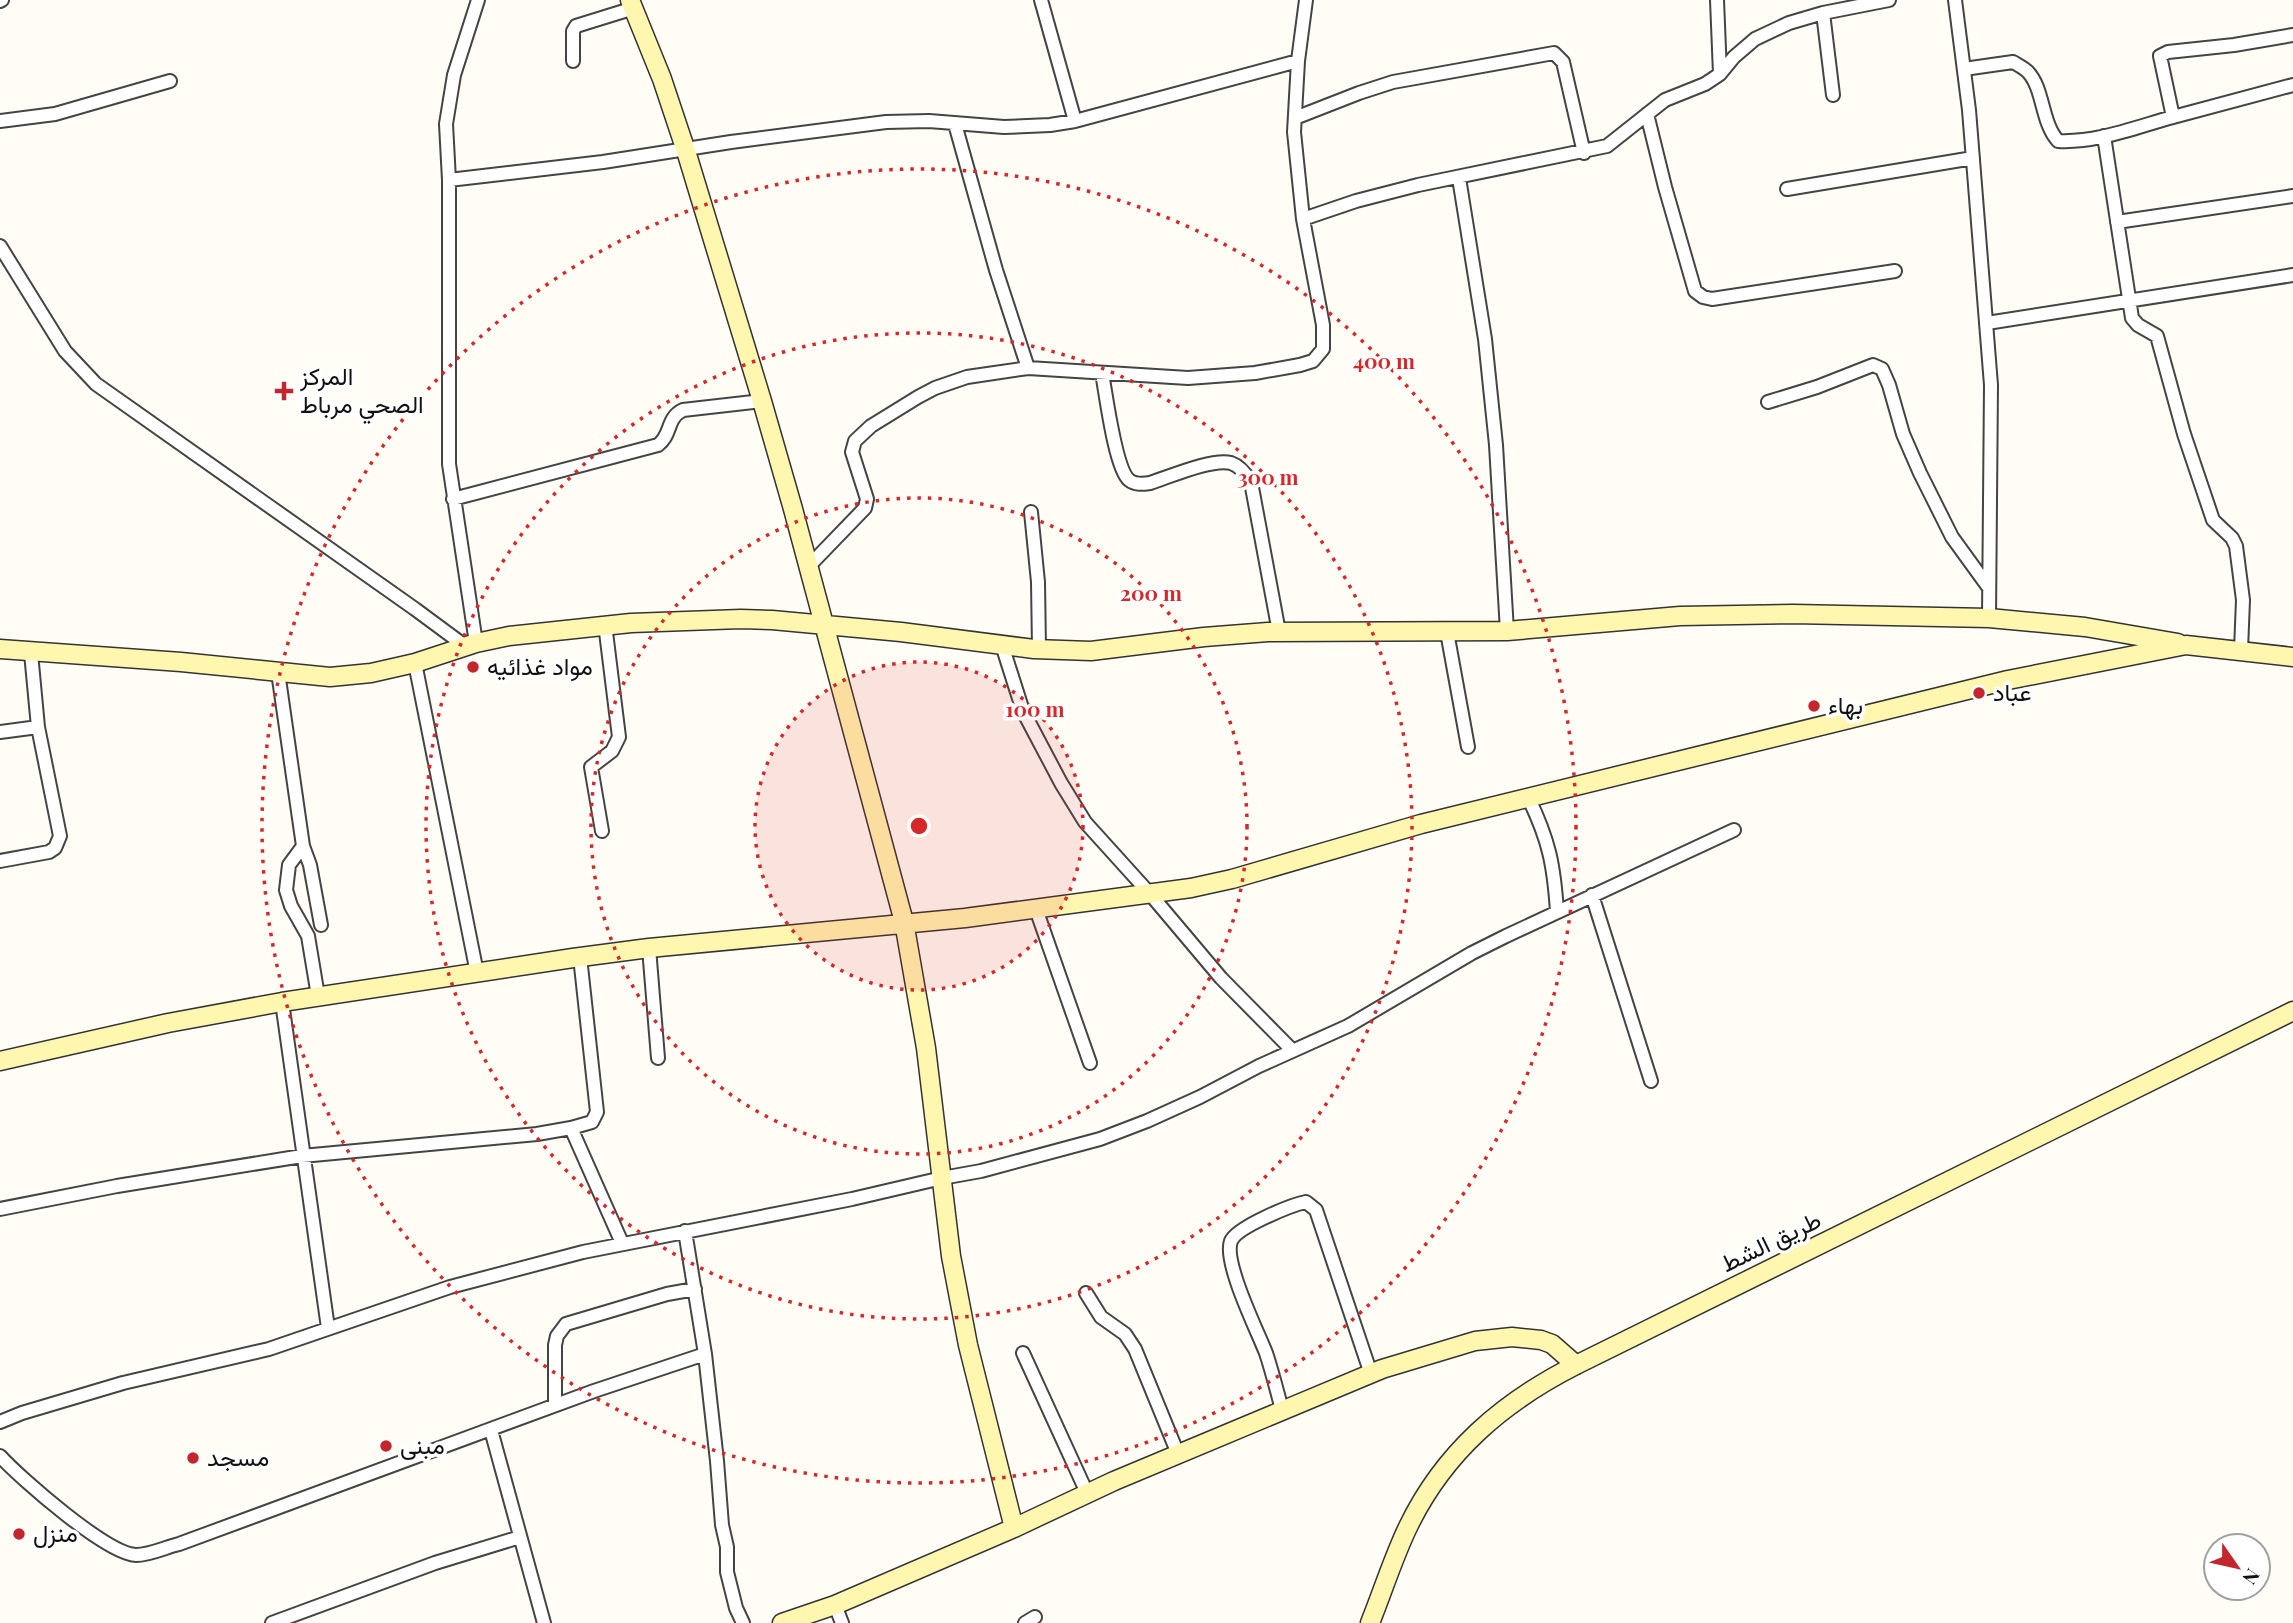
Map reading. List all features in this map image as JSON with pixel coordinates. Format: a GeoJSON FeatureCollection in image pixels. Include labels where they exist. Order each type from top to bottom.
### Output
{"type":"FeatureCollection","features":[{"type":"Feature","properties":{"kind":"street"},"geometry":{"type":"LineString","coordinates":[[470,644],[449,464],[449,180],[446,124],[454,75],[478,0]]}},
{"type":"Feature","properties":{"kind":"street"},"geometry":{"type":"LineString","coordinates":[[1041,0],[1075,121]]}},
{"type":"Feature","properties":{"kind":"street"},"geometry":{"type":"LineString","coordinates":[[809,566],[865,508],[867,499],[852,452],[855,441],[863,432],[934,388],[967,377],[1028,369],[1188,378],[1255,373],[1300,365],[1313,360],[1323,349],[1323,325],[1303,219],[1295,118],[1298,61],[1306,0]]}},
{"type":"Feature","properties":{"kind":"street"},"geometry":{"type":"LineString","coordinates":[[1717,0],[1720,74]]}},
{"type":"Feature","properties":{"kind":"street"},"geometry":{"type":"LineString","coordinates":[[1303,219],[1356,201],[1607,146],[1665,100],[1705,84],[1720,74],[1734,57],[1755,39],[1789,23],[1842,4],[1889,0]]}},
{"type":"Feature","properties":{"kind":"street"},"geometry":{"type":"LineString","coordinates":[[1955,0],[1973,158],[1987,323],[1992,445],[1989,618]]}},
{"type":"Feature","properties":{"kind":"street"},"geometry":{"type":"LineString","coordinates":[[573,61],[573,31],[576,26],[632,4],[662,79],[686,150],[762,401],[904,922],[926,1048],[951,1256],[968,1345],[1014,1528]]}},
{"type":"Feature","properties":{"kind":"street"},"geometry":{"type":"LineString","coordinates":[[1823,13],[1833,95]]}},
{"type":"Feature","properties":{"kind":"street"},"geometry":{"type":"LineString","coordinates":[[2174,117],[2160,57],[2168,52],[2293,35]]}},
{"type":"Feature","properties":{"kind":"street"},"geometry":{"type":"LineString","coordinates":[[1295,118],[1393,82],[1554,53],[1563,62],[1584,153]]}},
{"type":"Feature","properties":{"kind":"street"},"geometry":{"type":"LineString","coordinates":[[449,180],[887,122],[929,121],[1004,127],[1075,121],[1298,61]]}},
{"type":"Feature","properties":{"kind":"street"},"geometry":{"type":"LineString","coordinates":[[1964,69],[2013,62],[2029,72],[2041,100],[2049,131],[2058,141],[2104,136],[2293,85]]}},
{"type":"Feature","properties":{"kind":"street"},"geometry":{"type":"LineString","coordinates":[[0,121],[55,114],[170,80]]}},
{"type":"Feature","properties":{"kind":"street"},"geometry":{"type":"LineString","coordinates":[[1647,114],[1695,291],[1703,297],[1712,299],[1895,271]]}},
{"type":"Feature","properties":{"kind":"street"},"geometry":{"type":"LineString","coordinates":[[955,124],[996,270],[1028,369]]}},
{"type":"Feature","properties":{"kind":"street"},"geometry":{"type":"LineString","coordinates":[[2104,136],[2132,318],[2157,337],[2184,433],[2213,520],[2232,538],[2236,546],[2243,600],[2241,650]]}},
{"type":"Feature","properties":{"kind":"street"},"geometry":{"type":"LineString","coordinates":[[1787,189],[1973,158]]}},
{"type":"Feature","properties":{"kind":"street"},"geometry":{"type":"LineString","coordinates":[[1459,178],[1485,339],[1496,445],[1507,631]]}},
{"type":"Feature","properties":{"kind":"street"},"geometry":{"type":"LineString","coordinates":[[2117,222],[2293,196]]}},
{"type":"Feature","properties":{"kind":"street"},"geometry":{"type":"LineString","coordinates":[[0,246],[43,320],[65,351],[96,384],[415,609],[470,644]]}},
{"type":"Feature","properties":{"kind":"street"},"geometry":{"type":"LineString","coordinates":[[1987,323],[2293,275]]}},
{"type":"Feature","properties":{"kind":"street"},"geometry":{"type":"LineString","coordinates":[[1768,402],[1817,387],[1873,365],[1882,369],[1903,433],[1920,473],[1952,537],[1989,588]]}},
{"type":"Feature","properties":{"kind":"street"},"geometry":{"type":"LineString","coordinates":[[1102,373],[1119,463],[1128,480],[1140,485],[1214,463],[1230,463],[1244,471],[1251,482],[1279,632]]}},
{"type":"Feature","properties":{"kind":"street"},"geometry":{"type":"LineString","coordinates":[[453,499],[658,445],[668,435],[674,414],[683,410],[762,401]]}},
{"type":"Feature","properties":{"kind":"street"},"geometry":{"type":"LineString","coordinates":[[1031,512],[1038,582],[1039,649]]}},
{"type":"Feature","properties":{"kind":"street"},"geometry":{"type":"LineString","coordinates":[[0,649],[181,662],[330,677],[415,663],[470,644],[605,624],[740,619],[1091,652],[1204,637],[1279,632],[1507,631],[1718,615],[1891,614],[1989,618],[2120,631],[2186,645],[2293,657]]}},
{"type":"Feature","properties":{"kind":"street"},"geometry":{"type":"LineString","coordinates":[[602,831],[591,767],[612,751],[619,737],[605,624]]}},
{"type":"Feature","properties":{"kind":"street"},"geometry":{"type":"LineString","coordinates":[[1447,632],[1468,747]]}},
{"type":"Feature","properties":{"kind":"street"},"geometry":{"type":"LineString","coordinates":[[1002,645],[1023,711],[1076,810],[1222,978],[1292,1050]]}},
{"type":"Feature","properties":{"kind":"street"},"geometry":{"type":"LineString","coordinates":[[0,1060],[169,1023],[282,1002],[580,957],[1151,895],[1232,879],[1421,824],[2008,680],[2186,645]]}},
{"type":"Feature","properties":{"kind":"street"},"geometry":{"type":"LineString","coordinates":[[0,861],[43,854],[55,848],[60,835],[38,727],[31,653]]}},
{"type":"Feature","properties":{"kind":"street"},"geometry":{"type":"LineString","coordinates":[[415,663],[477,973]]}},
{"type":"Feature","properties":{"kind":"street"},"geometry":{"type":"LineString","coordinates":[[278,672],[303,846],[310,865],[321,925]]}},
{"type":"Feature","properties":{"kind":"street"},"geometry":{"type":"LineString","coordinates":[[0,732],[38,727]]}},
{"type":"Feature","properties":{"kind":"street"},"geometry":{"type":"LineString","coordinates":[[1528,797],[1554,868],[1557,912]]}},
{"type":"Feature","properties":{"kind":"street"},"geometry":{"type":"LineString","coordinates":[[0,1422],[122,1383],[269,1349],[450,1287],[622,1243],[981,1171],[1100,1139],[1200,1097],[1292,1050],[1348,1026],[1472,953],[1734,830]]}},
{"type":"Feature","properties":{"kind":"street"},"geometry":{"type":"LineString","coordinates":[[303,846],[289,865],[286,890],[290,906],[308,936],[318,996]]}},
{"type":"Feature","properties":{"kind":"street"},"geometry":{"type":"LineString","coordinates":[[1592,895],[1651,1081]]}},
{"type":"Feature","properties":{"kind":"street"},"geometry":{"type":"LineString","coordinates":[[1036,909],[1090,1063]]}},
{"type":"Feature","properties":{"kind":"street"},"geometry":{"type":"LineString","coordinates":[[649,948],[658,1058]]}},
{"type":"Feature","properties":{"kind":"street"},"geometry":{"type":"LineString","coordinates":[[0,1209],[117,1186],[302,1156],[537,1134],[592,1122],[597,1112],[580,957]]}},
{"type":"Feature","properties":{"kind":"street"},"geometry":{"type":"LineString","coordinates":[[282,1002],[328,1328]]}},
{"type":"Feature","properties":{"kind":"street","name":"طريق الشط"},"geometry":{"type":"LineString","coordinates":[[1370,1623],[1408,1528],[1421,1504],[1471,1437],[1502,1410],[1576,1365],[2293,1011]]}},
{"type":"Feature","properties":{"kind":"street"},"geometry":{"type":"LineString","coordinates":[[571,1128],[622,1243]]}},
{"type":"Feature","properties":{"kind":"street"},"geometry":{"type":"LineString","coordinates":[[1282,1410],[1267,1356],[1230,1259],[1230,1244],[1241,1230],[1304,1202],[1314,1207],[1322,1224],[1371,1374]]}},
{"type":"Feature","properties":{"kind":"street"},"geometry":{"type":"LineString","coordinates":[[685,1231],[705,1354],[722,1525],[727,1546],[727,1572],[743,1623]]}},
{"type":"Feature","properties":{"kind":"street"},"geometry":{"type":"LineString","coordinates":[[555,1405],[555,1345],[557,1336],[566,1324],[667,1294],[695,1289]]}},
{"type":"Feature","properties":{"kind":"street"},"geometry":{"type":"LineString","coordinates":[[1086,1293],[1101,1317],[1125,1335],[1135,1349],[1178,1454]]}},
{"type":"Feature","properties":{"kind":"street"},"geometry":{"type":"LineString","coordinates":[[782,1623],[835,1605],[1014,1528],[1087,1493],[1371,1374],[1475,1341],[1512,1336],[1552,1344],[1576,1365]]}},
{"type":"Feature","properties":{"kind":"street"},"geometry":{"type":"LineString","coordinates":[[1023,1353],[1087,1493]]}},
{"type":"Feature","properties":{"kind":"street"},"geometry":{"type":"LineString","coordinates":[[0,1456],[22,1479],[62,1511],[120,1551],[134,1555],[178,1544],[426,1451],[705,1354]]}},
{"type":"Feature","properties":{"kind":"street"},"geometry":{"type":"LineString","coordinates":[[491,1430],[544,1623]]}},
{"type":"Feature","properties":{"kind":"street"},"geometry":{"type":"LineString","coordinates":[[272,1623],[304,1618],[435,1563],[520,1537]]}},
{"type":"Feature","properties":{"kind":"street"},"geometry":{"type":"LineString","coordinates":[[835,1605],[842,1623]]}},
{"type":"Feature","properties":{"kind":"place","name":"المركز الصحي مرباط"},"geometry":{"type":"Point","coordinates":[284,391]}},
{"type":"Feature","properties":{"kind":"place","name":"مواد غذائيه"},"geometry":{"type":"Point","coordinates":[473,667]}},
{"type":"Feature","properties":{"kind":"place","name":"عباد"},"geometry":{"type":"Point","coordinates":[1979,693]}},
{"type":"Feature","properties":{"kind":"place","name":"بهاء"},"geometry":{"type":"Point","coordinates":[1814,706]}},
{"type":"Feature","properties":{"kind":"place","name":"مبنى"},"geometry":{"type":"Point","coordinates":[386,1446]}},
{"type":"Feature","properties":{"kind":"place","name":"مسجد"},"geometry":{"type":"Point","coordinates":[193,1458]}},
{"type":"Feature","properties":{"kind":"place","name":"منزل"},"geometry":{"type":"Point","coordinates":[19,1534]}}]}
